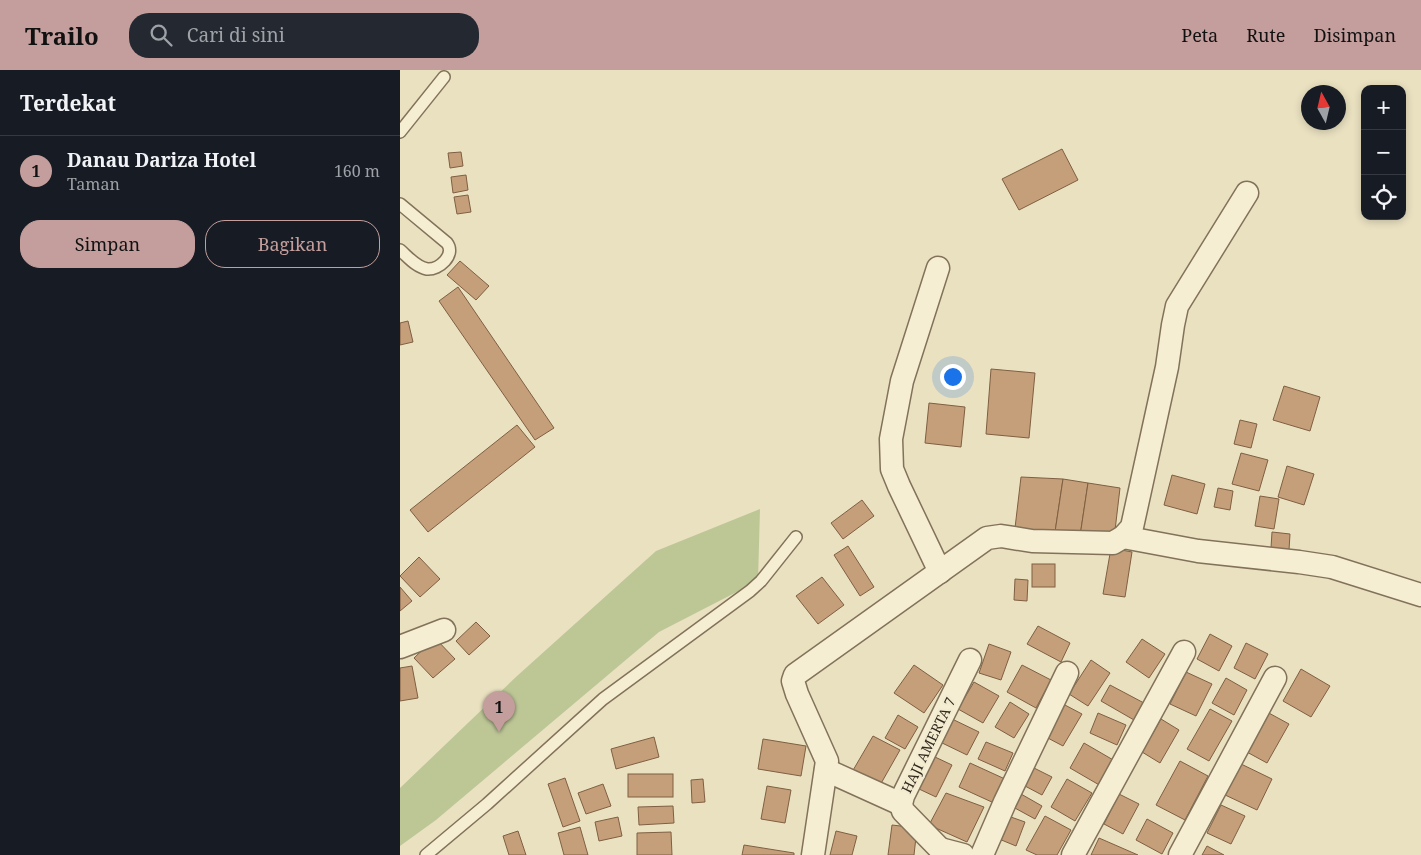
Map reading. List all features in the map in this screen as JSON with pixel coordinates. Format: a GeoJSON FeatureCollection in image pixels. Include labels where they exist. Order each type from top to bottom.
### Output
{"type":"FeatureCollection","features":[{"type":"Feature","properties":{"kind":"street"},"geometry":{"type":"LineString","coordinates":[[812,855],[827,761],[797,694],[793,681],[796,675],[988,538],[1001,536],[1032,541],[1113,543],[1124,537],[1132,527],[1168,367],[1177,306],[1246,193]]}},
{"type":"Feature","properties":{"kind":"street"},"geometry":{"type":"LineString","coordinates":[[938,268],[902,382],[891,439],[892,469],[940,572]]}},
{"type":"Feature","properties":{"kind":"street"},"geometry":{"type":"LineString","coordinates":[[1124,537],[1198,551],[1299,562],[1332,568],[1421,595]]}},
{"type":"Feature","properties":{"kind":"street"},"geometry":{"type":"LineString","coordinates":[[400,647],[444,630]]}},
{"type":"Feature","properties":{"kind":"street"},"geometry":{"type":"LineString","coordinates":[[1073,855],[1184,652]]}},
{"type":"Feature","properties":{"kind":"street","name":"HAJI AMERTA 7"},"geometry":{"type":"LineString","coordinates":[[939,852],[903,811],[901,804],[907,787],[970,660]]}},
{"type":"Feature","properties":{"kind":"street"},"geometry":{"type":"LineString","coordinates":[[982,855],[1005,802],[1067,673]]}},
{"type":"Feature","properties":{"kind":"street"},"geometry":{"type":"LineString","coordinates":[[1180,855],[1275,678]]}},
{"type":"Feature","properties":{"kind":"street"},"geometry":{"type":"LineString","coordinates":[[826,770],[901,804]]}},
{"type":"Feature","properties":{"kind":"street"},"geometry":{"type":"LineString","coordinates":[[939,852],[963,855]]}},
{"type":"Feature","properties":{"kind":"lane"},"geometry":{"type":"LineString","coordinates":[[400,132],[444,77]]}},
{"type":"Feature","properties":{"kind":"lane"},"geometry":{"type":"LineString","coordinates":[[400,204],[450,247],[450,254],[436,268],[426,268],[418,266],[400,250]]}},
{"type":"Feature","properties":{"kind":"lane"},"geometry":{"type":"LineString","coordinates":[[426,855],[487,804],[602,699],[750,591],[761,581],[796,537]]}},
{"type":"Feature","properties":{"kind":"green space"},"geometry":{"type":"Polygon","coordinates":[[[760,509],[758,581],[659,632],[436,820],[400,846],[400,788],[517,676],[656,551],[760,509]]]}},
{"type":"Feature","properties":{"kind":"building"},"geometry":{"type":"Polygon","coordinates":[[[1062,149],[1078,180],[1019,210],[1002,179],[1062,149]]]}},
{"type":"Feature","properties":{"kind":"building"},"geometry":{"type":"Polygon","coordinates":[[[461,152],[463,166],[450,168],[448,153],[461,152]]]}},
{"type":"Feature","properties":{"kind":"building"},"geometry":{"type":"Polygon","coordinates":[[[466,175],[468,190],[453,193],[451,177],[466,175]]]}},
{"type":"Feature","properties":{"kind":"building"},"geometry":{"type":"Polygon","coordinates":[[[468,195],[471,212],[457,214],[454,197],[468,195]]]}},
{"type":"Feature","properties":{"kind":"building"},"geometry":{"type":"Polygon","coordinates":[[[460,261],[489,286],[476,300],[447,275],[460,261]]]}},
{"type":"Feature","properties":{"kind":"building"},"geometry":{"type":"Polygon","coordinates":[[[458,287],[554,428],[535,440],[439,301],[458,287]]]}},
{"type":"Feature","properties":{"kind":"building"},"geometry":{"type":"Polygon","coordinates":[[[408,321],[413,342],[400,345],[400,323],[408,321]]]}},
{"type":"Feature","properties":{"kind":"building"},"geometry":{"type":"Polygon","coordinates":[[[991,369],[1035,373],[1029,438],[986,434],[991,369]]]}},
{"type":"Feature","properties":{"kind":"building"},"geometry":{"type":"Polygon","coordinates":[[[1284,386],[1320,397],[1310,431],[1273,420],[1284,386]]]}},
{"type":"Feature","properties":{"kind":"building"},"geometry":{"type":"Polygon","coordinates":[[[929,403],[965,407],[961,447],[925,443],[929,403]]]}},
{"type":"Feature","properties":{"kind":"building"},"geometry":{"type":"Polygon","coordinates":[[[1240,420],[1257,424],[1251,448],[1234,444],[1240,420]]]}},
{"type":"Feature","properties":{"kind":"building"},"geometry":{"type":"Polygon","coordinates":[[[517,425],[535,447],[428,532],[410,510],[517,425]]]}},
{"type":"Feature","properties":{"kind":"building"},"geometry":{"type":"Polygon","coordinates":[[[1241,453],[1268,460],[1259,491],[1232,484],[1241,453]]]}},
{"type":"Feature","properties":{"kind":"building"},"geometry":{"type":"Polygon","coordinates":[[[1287,466],[1314,474],[1304,505],[1278,497],[1287,466]]]}},
{"type":"Feature","properties":{"kind":"building"},"geometry":{"type":"Polygon","coordinates":[[[1172,475],[1205,484],[1197,514],[1164,505],[1172,475]]]}},
{"type":"Feature","properties":{"kind":"building"},"geometry":{"type":"Polygon","coordinates":[[[1021,477],[1063,479],[1055,532],[1015,528],[1021,477]]]}},
{"type":"Feature","properties":{"kind":"building"},"geometry":{"type":"Polygon","coordinates":[[[1063,479],[1088,483],[1080,536],[1055,532],[1063,479]]]}},
{"type":"Feature","properties":{"kind":"building"},"geometry":{"type":"Polygon","coordinates":[[[1088,483],[1120,488],[1114,539],[1080,536],[1088,483]]]}},
{"type":"Feature","properties":{"kind":"building"},"geometry":{"type":"Polygon","coordinates":[[[1218,488],[1233,491],[1230,510],[1214,507],[1218,488]]]}},
{"type":"Feature","properties":{"kind":"building"},"geometry":{"type":"Polygon","coordinates":[[[1260,496],[1279,499],[1274,529],[1255,526],[1260,496]]]}},
{"type":"Feature","properties":{"kind":"building"},"geometry":{"type":"Polygon","coordinates":[[[862,500],[874,516],[843,539],[831,523],[862,500]]]}},
{"type":"Feature","properties":{"kind":"building"},"geometry":{"type":"Polygon","coordinates":[[[1272,532],[1290,534],[1289,550],[1271,548],[1272,532]]]}},
{"type":"Feature","properties":{"kind":"building"},"geometry":{"type":"Polygon","coordinates":[[[848,546],[874,587],[860,596],[834,555],[848,546]]]}},
{"type":"Feature","properties":{"kind":"building"},"geometry":{"type":"Polygon","coordinates":[[[1111,548],[1132,552],[1125,597],[1103,594],[1111,548]]]}},
{"type":"Feature","properties":{"kind":"building"},"geometry":{"type":"Polygon","coordinates":[[[419,557],[440,579],[420,597],[400,576],[419,557]]]}},
{"type":"Feature","properties":{"kind":"building"},"geometry":{"type":"Polygon","coordinates":[[[1032,564],[1055,564],[1055,587],[1032,587],[1032,564]]]}},
{"type":"Feature","properties":{"kind":"building"},"geometry":{"type":"Polygon","coordinates":[[[822,577],[844,605],[818,624],[796,596],[822,577]]]}},
{"type":"Feature","properties":{"kind":"building"},"geometry":{"type":"Polygon","coordinates":[[[1015,579],[1028,580],[1027,601],[1014,600],[1015,579]]]}},
{"type":"Feature","properties":{"kind":"building"},"geometry":{"type":"Polygon","coordinates":[[[400,587],[412,601],[400,611],[400,587]]]}},
{"type":"Feature","properties":{"kind":"building"},"geometry":{"type":"Polygon","coordinates":[[[476,622],[490,636],[469,655],[456,641],[476,622]]]}},
{"type":"Feature","properties":{"kind":"building"},"geometry":{"type":"Polygon","coordinates":[[[1038,626],[1070,643],[1061,662],[1027,644],[1038,626]]]}},
{"type":"Feature","properties":{"kind":"building"},"geometry":{"type":"Polygon","coordinates":[[[1210,634],[1232,646],[1219,671],[1197,659],[1210,634]]]}},
{"type":"Feature","properties":{"kind":"building"},"geometry":{"type":"Polygon","coordinates":[[[435,638],[455,659],[433,678],[414,658],[435,638]]]}},
{"type":"Feature","properties":{"kind":"building"},"geometry":{"type":"Polygon","coordinates":[[[1142,639],[1165,654],[1149,678],[1126,662],[1142,639]]]}},
{"type":"Feature","properties":{"kind":"building"},"geometry":{"type":"Polygon","coordinates":[[[1246,643],[1268,654],[1255,679],[1234,668],[1246,643]]]}},
{"type":"Feature","properties":{"kind":"building"},"geometry":{"type":"Polygon","coordinates":[[[989,644],[1011,652],[1001,680],[979,673],[989,644]]]}},
{"type":"Feature","properties":{"kind":"building"},"geometry":{"type":"Polygon","coordinates":[[[1091,660],[1110,673],[1088,706],[1069,694],[1091,660]]]}},
{"type":"Feature","properties":{"kind":"building"},"geometry":{"type":"Polygon","coordinates":[[[914,665],[943,685],[924,713],[894,693],[914,665]]]}},
{"type":"Feature","properties":{"kind":"building"},"geometry":{"type":"Polygon","coordinates":[[[1022,665],[1051,680],[1036,708],[1007,692],[1022,665]]]}},
{"type":"Feature","properties":{"kind":"building"},"geometry":{"type":"Polygon","coordinates":[[[412,666],[418,698],[400,701],[400,668],[412,666]]]}},
{"type":"Feature","properties":{"kind":"building"},"geometry":{"type":"Polygon","coordinates":[[[1301,669],[1330,686],[1311,717],[1283,701],[1301,669]]]}},
{"type":"Feature","properties":{"kind":"building"},"geometry":{"type":"Polygon","coordinates":[[[1186,672],[1212,684],[1196,716],[1170,704],[1186,672]]]}},
{"type":"Feature","properties":{"kind":"building"},"geometry":{"type":"Polygon","coordinates":[[[1226,678],[1247,690],[1234,715],[1212,703],[1226,678]]]}},
{"type":"Feature","properties":{"kind":"building"},"geometry":{"type":"Polygon","coordinates":[[[974,682],[999,696],[983,723],[958,709],[974,682]]]}},
{"type":"Feature","properties":{"kind":"building"},"geometry":{"type":"Polygon","coordinates":[[[1110,685],[1144,703],[1134,720],[1101,701],[1110,685]]]}},
{"type":"Feature","properties":{"kind":"building"},"geometry":{"type":"Polygon","coordinates":[[[1010,702],[1029,714],[1014,738],[995,727],[1010,702]]]}},
{"type":"Feature","properties":{"kind":"building"},"geometry":{"type":"Polygon","coordinates":[[[1063,704],[1082,714],[1063,746],[1044,736],[1063,704]]]}},
{"type":"Feature","properties":{"kind":"building"},"geometry":{"type":"Polygon","coordinates":[[[1210,709],[1232,721],[1209,761],[1187,749],[1210,709]]]}},
{"type":"Feature","properties":{"kind":"building"},"geometry":{"type":"Polygon","coordinates":[[[1267,712],[1289,724],[1267,763],[1245,751],[1267,712]]]}},
{"type":"Feature","properties":{"kind":"building"},"geometry":{"type":"Polygon","coordinates":[[[1098,713],[1126,725],[1117,745],[1090,733],[1098,713]]]}},
{"type":"Feature","properties":{"kind":"building"},"geometry":{"type":"Polygon","coordinates":[[[898,715],[918,727],[905,749],[885,738],[898,715]]]}},
{"type":"Feature","properties":{"kind":"building"},"geometry":{"type":"Polygon","coordinates":[[[950,718],[979,732],[967,755],[938,741],[950,718]]]}},
{"type":"Feature","properties":{"kind":"building"},"geometry":{"type":"Polygon","coordinates":[[[1161,719],[1179,730],[1160,763],[1142,752],[1161,719]]]}},
{"type":"Feature","properties":{"kind":"building"},"geometry":{"type":"Polygon","coordinates":[[[873,736],[900,750],[879,787],[852,772],[873,736]]]}},
{"type":"Feature","properties":{"kind":"building"},"geometry":{"type":"Polygon","coordinates":[[[654,737],[659,757],[616,769],[611,749],[654,737]]]}},
{"type":"Feature","properties":{"kind":"building"},"geometry":{"type":"Polygon","coordinates":[[[763,739],[806,746],[801,776],[758,769],[763,739]]]}},
{"type":"Feature","properties":{"kind":"building"},"geometry":{"type":"Polygon","coordinates":[[[986,742],[1013,753],[1005,771],[978,759],[986,742]]]}},
{"type":"Feature","properties":{"kind":"building"},"geometry":{"type":"Polygon","coordinates":[[[1084,743],[1115,761],[1101,786],[1070,768],[1084,743]]]}},
{"type":"Feature","properties":{"kind":"building"},"geometry":{"type":"Polygon","coordinates":[[[935,757],[952,765],[936,797],[919,789],[935,757]]]}},
{"type":"Feature","properties":{"kind":"building"},"geometry":{"type":"Polygon","coordinates":[[[1180,761],[1208,776],[1185,820],[1156,805],[1180,761]]]}},
{"type":"Feature","properties":{"kind":"building"},"geometry":{"type":"Polygon","coordinates":[[[970,763],[1005,779],[994,803],[959,787],[970,763]]]}},
{"type":"Feature","properties":{"kind":"building"},"geometry":{"type":"Polygon","coordinates":[[[1239,763],[1272,779],[1257,810],[1223,794],[1239,763]]]}},
{"type":"Feature","properties":{"kind":"building"},"geometry":{"type":"Polygon","coordinates":[[[1034,768],[1052,777],[1042,795],[1025,786],[1034,768]]]}},
{"type":"Feature","properties":{"kind":"building"},"geometry":{"type":"Polygon","coordinates":[[[628,774],[673,774],[673,797],[628,797],[628,774]]]}},
{"type":"Feature","properties":{"kind":"building"},"geometry":{"type":"Polygon","coordinates":[[[565,778],[580,821],[563,827],[548,784],[565,778]]]}},
{"type":"Feature","properties":{"kind":"building"},"geometry":{"type":"Polygon","coordinates":[[[703,779],[705,802],[692,803],[691,780],[703,779]]]}},
{"type":"Feature","properties":{"kind":"building"},"geometry":{"type":"Polygon","coordinates":[[[1067,779],[1092,793],[1075,821],[1051,807],[1067,779]]]}},
{"type":"Feature","properties":{"kind":"building"},"geometry":{"type":"Polygon","coordinates":[[[603,784],[611,806],[586,814],[578,793],[603,784]]]}},
{"type":"Feature","properties":{"kind":"building"},"geometry":{"type":"Polygon","coordinates":[[[767,786],[791,790],[785,823],[761,819],[767,786]]]}},
{"type":"Feature","properties":{"kind":"building"},"geometry":{"type":"Polygon","coordinates":[[[946,793],[984,807],[967,842],[929,825],[946,793]]]}},
{"type":"Feature","properties":{"kind":"building"},"geometry":{"type":"Polygon","coordinates":[[[1021,794],[1042,806],[1035,819],[1013,807],[1021,794]]]}},
{"type":"Feature","properties":{"kind":"building"},"geometry":{"type":"Polygon","coordinates":[[[1119,794],[1139,804],[1123,834],[1104,824],[1119,794]]]}},
{"type":"Feature","properties":{"kind":"building"},"geometry":{"type":"Polygon","coordinates":[[[1221,805],[1245,816],[1231,844],[1207,833],[1221,805]]]}},
{"type":"Feature","properties":{"kind":"building"},"geometry":{"type":"Polygon","coordinates":[[[673,806],[674,823],[639,825],[638,807],[673,806]]]}},
{"type":"Feature","properties":{"kind":"building"},"geometry":{"type":"Polygon","coordinates":[[[1008,816],[1025,822],[1016,846],[999,839],[1008,816]]]}},
{"type":"Feature","properties":{"kind":"building"},"geometry":{"type":"Polygon","coordinates":[[[1045,816],[1071,830],[1057,855],[1037,855],[1026,850],[1045,816]]]}},
{"type":"Feature","properties":{"kind":"building"},"geometry":{"type":"Polygon","coordinates":[[[618,817],[622,836],[599,841],[595,822],[618,817]]]}},
{"type":"Feature","properties":{"kind":"building"},"geometry":{"type":"Polygon","coordinates":[[[1147,819],[1173,833],[1162,854],[1136,840],[1147,819]]]}},
{"type":"Feature","properties":{"kind":"building"},"geometry":{"type":"Polygon","coordinates":[[[892,825],[917,828],[914,855],[888,855],[892,825]]]}},
{"type":"Feature","properties":{"kind":"building"},"geometry":{"type":"Polygon","coordinates":[[[580,827],[588,855],[564,855],[558,833],[580,827]]]}},
{"type":"Feature","properties":{"kind":"building"},"geometry":{"type":"Polygon","coordinates":[[[518,831],[526,855],[509,855],[503,836],[518,831]]]}},
{"type":"Feature","properties":{"kind":"building"},"geometry":{"type":"Polygon","coordinates":[[[836,831],[857,836],[852,855],[830,855],[836,831]]]}},
{"type":"Feature","properties":{"kind":"building"},"geometry":{"type":"Polygon","coordinates":[[[671,832],[672,855],[637,855],[637,833],[671,832]]]}},
{"type":"Feature","properties":{"kind":"building"},"geometry":{"type":"Polygon","coordinates":[[[1099,838],[1138,855],[1091,855],[1099,838]]]}},
{"type":"Feature","properties":{"kind":"building"},"geometry":{"type":"Polygon","coordinates":[[[744,845],[794,853],[794,855],[742,855],[744,845]]]}},
{"type":"Feature","properties":{"kind":"building"},"geometry":{"type":"Polygon","coordinates":[[[1207,846],[1224,855],[1202,855],[1207,846]]]}},
{"type":"Feature","properties":{"kind":"place","name":"Danau Dariza Hotel"},"geometry":{"type":"Point","coordinates":[499,732]}}]}
